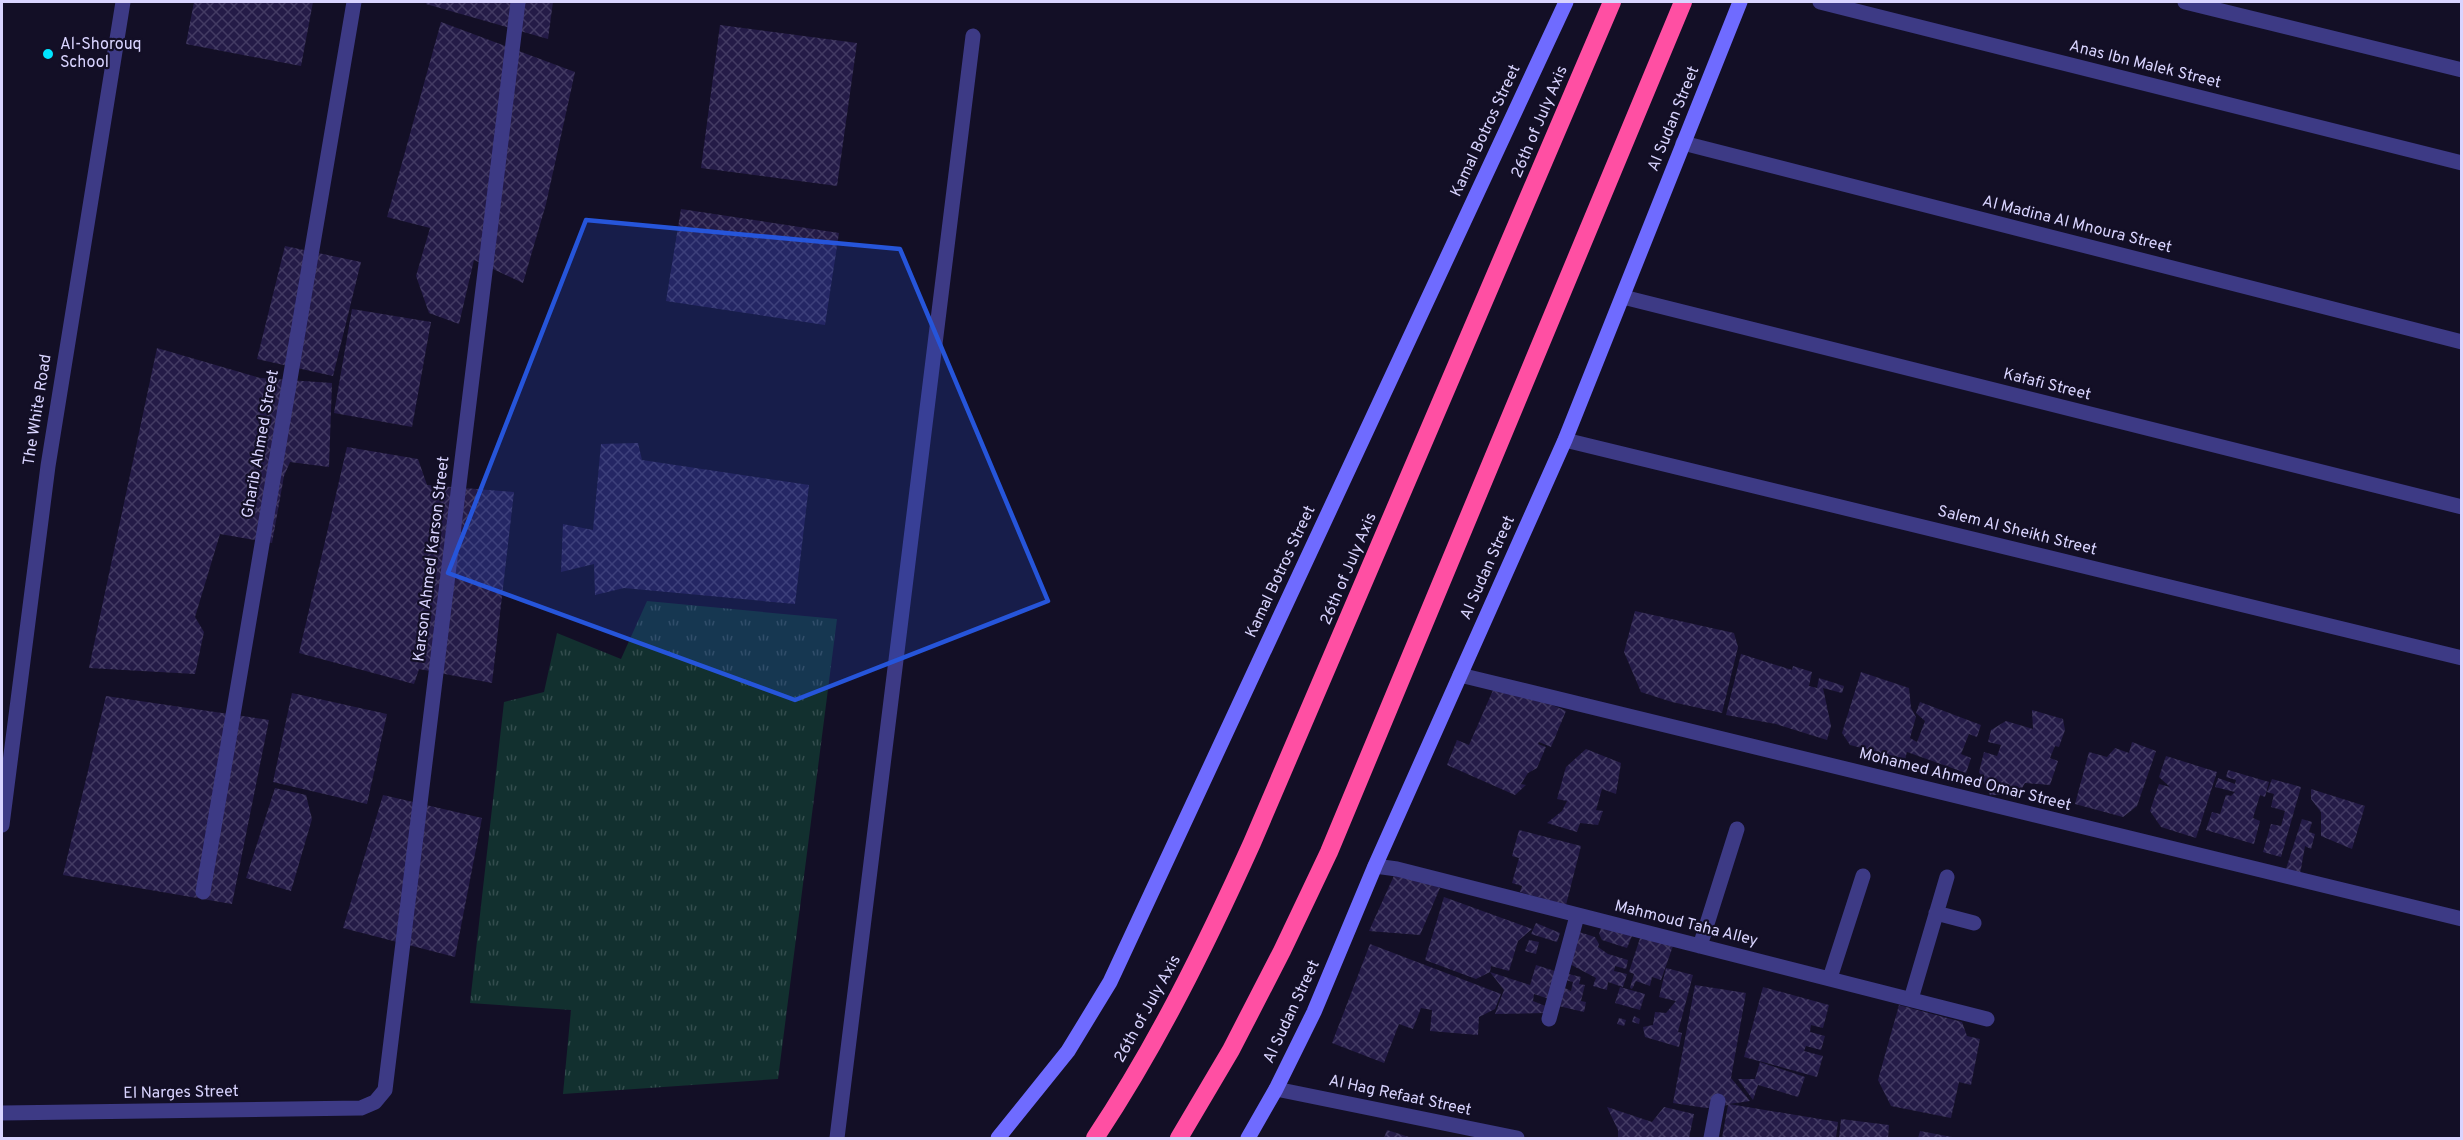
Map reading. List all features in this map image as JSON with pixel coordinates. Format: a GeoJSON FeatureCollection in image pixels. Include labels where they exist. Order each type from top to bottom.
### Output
{"type":"FeatureCollection","features":[{"type":"Feature","properties":{"kind":"highway","name":"26th of July Axis"},"geometry":{"type":"LineString","coordinates":[[1095,1138],[1162,1029],[1209,937],[1252,843],[1612,2]]}},
{"type":"Feature","properties":{"kind":"highway"},"geometry":{"type":"LineString","coordinates":[[1179,1138],[1232,1050],[1329,852],[1683,2]]}},
{"type":"Feature","properties":{"kind":"street","name":"The White Road"},"geometry":{"type":"LineString","coordinates":[[2,825],[48,466],[123,2]]}},
{"type":"Feature","properties":{"kind":"street","name":"Gharib Ahmed Street"},"geometry":{"type":"LineString","coordinates":[[204,892],[354,2]]}},
{"type":"Feature","properties":{"kind":"street","name":"Karson Ahmed Karson Street"},"geometry":{"type":"LineString","coordinates":[[361,1108],[375,1102],[385,1090],[519,2]]}},
{"type":"Feature","properties":{"kind":"street","name":"Kamal Botros Street"},"geometry":{"type":"LineString","coordinates":[[998,1138],[1068,1051],[1110,982],[1566,2]]}},
{"type":"Feature","properties":{"kind":"street","name":"Al Sudan Street"},"geometry":{"type":"LineString","coordinates":[[1248,1138],[1276,1089],[1314,1012],[1375,866],[1564,440],[1740,2]]}},
{"type":"Feature","properties":{"kind":"street","name":"Anas Ibn Malek Street"},"geometry":{"type":"LineString","coordinates":[[1820,2],[2462,163]]}},
{"type":"Feature","properties":{"kind":"street"},"geometry":{"type":"LineString","coordinates":[[2185,2],[2462,70]]}},
{"type":"Feature","properties":{"kind":"street"},"geometry":{"type":"LineString","coordinates":[[837,1138],[973,36]]}},
{"type":"Feature","properties":{"kind":"street","name":"Al Madina Al Mnoura Street"},"geometry":{"type":"LineString","coordinates":[[1683,143],[2462,342]]}},
{"type":"Feature","properties":{"kind":"street","name":"Kafafi Street"},"geometry":{"type":"LineString","coordinates":[[1623,297],[2462,507]]}},
{"type":"Feature","properties":{"kind":"street","name":"Salem Al Sheikh Street"},"geometry":{"type":"LineString","coordinates":[[1564,440],[2462,658]]}},
{"type":"Feature","properties":{"kind":"street","name":"Mohamed Ahmed Omar Street"},"geometry":{"type":"LineString","coordinates":[[1460,675],[2462,919]]}},
{"type":"Feature","properties":{"kind":"street"},"geometry":{"type":"LineString","coordinates":[[1700,946],[1737,829]]}},
{"type":"Feature","properties":{"kind":"street","name":"Mahmoud Taha Alley"},"geometry":{"type":"LineString","coordinates":[[1375,866],[1397,868],[1577,916],[1987,1019]]}},
{"type":"Feature","properties":{"kind":"street"},"geometry":{"type":"LineString","coordinates":[[1830,978],[1863,876]]}},
{"type":"Feature","properties":{"kind":"street"},"geometry":{"type":"LineString","coordinates":[[1911,999],[1947,877]]}},
{"type":"Feature","properties":{"kind":"street"},"geometry":{"type":"LineString","coordinates":[[1936,913],[1974,923]]}},
{"type":"Feature","properties":{"kind":"street"},"geometry":{"type":"LineString","coordinates":[[1549,1019],[1577,916]]}},
{"type":"Feature","properties":{"kind":"street","name":"Al Hag Refaat Street"},"geometry":{"type":"LineString","coordinates":[[1276,1089],[1517,1138]]}},
{"type":"Feature","properties":{"kind":"street"},"geometry":{"type":"LineString","coordinates":[[1710,1138],[1718,1101]]}},
{"type":"Feature","properties":{"kind":"street","name":"El Narges Street"},"geometry":{"type":"LineString","coordinates":[[2,1113],[361,1108]]}},
{"type":"Feature","properties":{"kind":"highlighted area"},"geometry":{"type":"Polygon","coordinates":[[[586,220],[900,249],[1048,601],[795,700],[448,573],[586,220]]]}},
{"type":"Feature","properties":{"kind":"green space"},"geometry":{"type":"Polygon","coordinates":[[[647,601],[837,619],[778,1079],[563,1094],[571,1010],[470,1003],[504,702],[544,692],[557,633],[621,659],[647,601]]]}},
{"type":"Feature","properties":{"kind":"building"},"geometry":{"type":"Polygon","coordinates":[[[194,2],[313,2],[301,66],[186,44],[194,2]]]}},
{"type":"Feature","properties":{"kind":"building"},"geometry":{"type":"Polygon","coordinates":[[[427,2],[553,2],[548,39],[426,4],[427,2]]]}},
{"type":"Feature","properties":{"kind":"building"},"geometry":{"type":"Polygon","coordinates":[[[441,22],[575,72],[546,204],[523,283],[474,260],[459,324],[429,313],[416,276],[430,228],[387,217],[441,22]]]}},
{"type":"Feature","properties":{"kind":"building"},"geometry":{"type":"Polygon","coordinates":[[[720,25],[857,43],[837,186],[701,168],[720,25]]]}},
{"type":"Feature","properties":{"kind":"building"},"geometry":{"type":"Polygon","coordinates":[[[681,209],[839,233],[825,325],[666,301],[681,209]]]}},
{"type":"Feature","properties":{"kind":"building"},"geometry":{"type":"Polygon","coordinates":[[[285,246],[361,262],[333,376],[257,359],[285,246]]]}},
{"type":"Feature","properties":{"kind":"building"},"geometry":{"type":"Polygon","coordinates":[[[352,309],[431,322],[412,427],[334,413],[352,309]]]}},
{"type":"Feature","properties":{"kind":"building"},"geometry":{"type":"Polygon","coordinates":[[[157,348],[260,378],[332,383],[329,467],[290,462],[284,476],[272,543],[220,534],[195,617],[204,632],[195,674],[89,668],[157,348]]]}},
{"type":"Feature","properties":{"kind":"building"},"geometry":{"type":"Polygon","coordinates":[[[638,443],[642,460],[809,485],[795,604],[624,588],[595,595],[594,564],[561,572],[563,524],[593,530],[601,444],[638,443]]]}},
{"type":"Feature","properties":{"kind":"building"},"geometry":{"type":"Polygon","coordinates":[[[347,447],[418,459],[427,485],[514,492],[492,683],[419,669],[414,684],[299,653],[347,447]]]}},
{"type":"Feature","properties":{"kind":"building"},"geometry":{"type":"Polygon","coordinates":[[[1635,611],[1734,633],[1738,647],[1722,713],[1672,702],[1641,692],[1624,652],[1635,611]]]}},
{"type":"Feature","properties":{"kind":"building"},"geometry":{"type":"Polygon","coordinates":[[[1741,654],[1792,670],[1793,666],[1812,672],[1809,686],[1817,688],[1819,678],[1844,686],[1842,693],[1823,688],[1831,726],[1827,740],[1776,724],[1726,715],[1741,654]]]}},
{"type":"Feature","properties":{"kind":"building"},"geometry":{"type":"Polygon","coordinates":[[[1861,672],[1909,688],[1911,708],[1916,717],[1910,738],[1917,742],[1925,721],[1916,713],[1920,702],[1981,725],[1977,737],[1969,734],[1961,754],[1971,758],[1966,773],[1907,752],[1905,759],[1850,745],[1842,733],[1861,672]]]}},
{"type":"Feature","properties":{"kind":"building"},"geometry":{"type":"Polygon","coordinates":[[[1497,681],[1566,711],[1551,747],[1539,742],[1538,744],[1546,747],[1537,768],[1528,773],[1521,784],[1526,785],[1515,795],[1447,765],[1457,740],[1469,745],[1497,681]]]}},
{"type":"Feature","properties":{"kind":"building"},"geometry":{"type":"Polygon","coordinates":[[[292,693],[387,714],[367,804],[273,782],[292,693]]]}},
{"type":"Feature","properties":{"kind":"building"},"geometry":{"type":"Polygon","coordinates":[[[106,696],[269,720],[232,904],[63,875],[106,696]]]}},
{"type":"Feature","properties":{"kind":"building"},"geometry":{"type":"Polygon","coordinates":[[[2032,710],[2063,719],[2065,730],[2059,747],[2055,746],[2050,758],[2058,761],[2050,785],[2025,783],[2018,795],[1990,795],[1979,772],[1984,752],[1997,756],[2001,745],[1988,742],[1991,730],[2006,721],[2033,729],[2032,710]]]}},
{"type":"Feature","properties":{"kind":"building"},"geometry":{"type":"Polygon","coordinates":[[[2132,742],[2156,751],[2137,806],[2123,817],[2075,804],[2089,752],[2107,757],[2115,748],[2129,753],[2132,742]]]}},
{"type":"Feature","properties":{"kind":"building"},"geometry":{"type":"Polygon","coordinates":[[[1586,749],[1621,763],[1616,794],[1602,789],[1596,810],[1603,811],[1598,825],[1580,823],[1577,832],[1547,823],[1562,811],[1567,801],[1557,799],[1566,767],[1586,749]]]}},
{"type":"Feature","properties":{"kind":"building"},"geometry":{"type":"Polygon","coordinates":[[[2166,756],[2217,772],[2196,838],[2161,827],[2150,811],[2159,784],[2170,787],[2159,777],[2166,756]]]}},
{"type":"Feature","properties":{"kind":"building"},"geometry":{"type":"Polygon","coordinates":[[[2228,770],[2269,782],[2265,797],[2260,795],[2253,818],[2260,821],[2254,844],[2206,830],[2212,812],[2220,814],[2226,795],[2231,796],[2235,792],[2215,787],[2218,778],[2235,784],[2236,780],[2226,777],[2228,770]]]}},
{"type":"Feature","properties":{"kind":"building"},"geometry":{"type":"Polygon","coordinates":[[[2272,779],[2301,787],[2281,857],[2263,852],[2271,824],[2281,826],[2285,811],[2271,807],[2274,794],[2267,792],[2272,779]]]}},
{"type":"Feature","properties":{"kind":"building"},"geometry":{"type":"Polygon","coordinates":[[[275,788],[306,795],[312,819],[291,891],[246,878],[275,788]]]}},
{"type":"Feature","properties":{"kind":"building"},"geometry":{"type":"Polygon","coordinates":[[[2311,789],[2365,806],[2352,849],[2321,836],[2321,812],[2311,799],[2311,789]]]}},
{"type":"Feature","properties":{"kind":"building"},"geometry":{"type":"Polygon","coordinates":[[[383,795],[482,818],[455,957],[343,928],[383,795]]]}},
{"type":"Feature","properties":{"kind":"building"},"geometry":{"type":"Polygon","coordinates":[[[2302,819],[2312,822],[2309,832],[2315,834],[2311,849],[2305,846],[2299,880],[2284,875],[2302,819]]]}},
{"type":"Feature","properties":{"kind":"building"},"geometry":{"type":"Polygon","coordinates":[[[1519,830],[1581,846],[1566,905],[1520,892],[1522,886],[1512,883],[1519,858],[1512,856],[1519,830]]]}},
{"type":"Feature","properties":{"kind":"building"},"geometry":{"type":"Polygon","coordinates":[[[1397,869],[1440,888],[1420,935],[1369,931],[1397,869]]]}},
{"type":"Feature","properties":{"kind":"building"},"geometry":{"type":"Polygon","coordinates":[[[1444,897],[1532,929],[1518,941],[1509,971],[1491,966],[1490,972],[1476,979],[1425,960],[1444,897]]]}},
{"type":"Feature","properties":{"kind":"building"},"geometry":{"type":"Polygon","coordinates":[[[1536,923],[1560,933],[1557,942],[1531,934],[1536,923]]]}},
{"type":"Feature","properties":{"kind":"building"},"geometry":{"type":"Polygon","coordinates":[[[1602,925],[1632,936],[1627,948],[1602,940],[1599,934],[1602,925]]]}},
{"type":"Feature","properties":{"kind":"building"},"geometry":{"type":"Polygon","coordinates":[[[1579,932],[1595,937],[1599,944],[1598,947],[1608,954],[1628,960],[1626,969],[1615,966],[1614,971],[1627,974],[1623,987],[1608,982],[1607,990],[1593,986],[1596,978],[1566,962],[1579,932]]]}},
{"type":"Feature","properties":{"kind":"building"},"geometry":{"type":"Polygon","coordinates":[[[1641,935],[1673,946],[1661,980],[1652,977],[1650,986],[1636,981],[1632,989],[1630,988],[1634,974],[1629,972],[1641,935]]]}},
{"type":"Feature","properties":{"kind":"building"},"geometry":{"type":"Polygon","coordinates":[[[1529,940],[1539,942],[1536,954],[1525,951],[1529,940]]]}},
{"type":"Feature","properties":{"kind":"building"},"geometry":{"type":"Polygon","coordinates":[[[1370,944],[1501,994],[1495,1009],[1479,1017],[1478,1035],[1430,1031],[1432,1010],[1421,1008],[1413,1029],[1399,1024],[1384,1063],[1332,1043],[1370,944]]]}},
{"type":"Feature","properties":{"kind":"building"},"geometry":{"type":"Polygon","coordinates":[[[1536,965],[1558,972],[1549,999],[1534,994],[1533,1001],[1548,1007],[1545,1013],[1495,1014],[1504,990],[1490,972],[1530,985],[1536,965]]]}},
{"type":"Feature","properties":{"kind":"building"},"geometry":{"type":"Polygon","coordinates":[[[1666,968],[1693,975],[1678,1032],[1682,1033],[1679,1047],[1645,1037],[1643,1027],[1653,1025],[1655,1012],[1666,1013],[1676,1001],[1659,997],[1666,968]]]}},
{"type":"Feature","properties":{"kind":"building"},"geometry":{"type":"Polygon","coordinates":[[[1560,972],[1581,977],[1579,984],[1585,985],[1581,1001],[1586,1002],[1584,1012],[1550,1004],[1561,986],[1571,991],[1573,982],[1558,978],[1560,972]]]}},
{"type":"Feature","properties":{"kind":"building"},"geometry":{"type":"Polygon","coordinates":[[[1695,985],[1746,993],[1731,1078],[1750,1101],[1729,1104],[1838,1122],[1836,1138],[1722,1138],[1728,1105],[1706,1108],[1673,1103],[1695,985]]]}},
{"type":"Feature","properties":{"kind":"building"},"geometry":{"type":"Polygon","coordinates":[[[1620,987],[1645,994],[1640,1010],[1615,1003],[1620,987]]]}},
{"type":"Feature","properties":{"kind":"building"},"geometry":{"type":"Polygon","coordinates":[[[1763,987],[1829,1005],[1823,1028],[1811,1025],[1810,1032],[1825,1036],[1821,1050],[1806,1046],[1804,1051],[1823,1056],[1817,1077],[1744,1057],[1763,987]]]}},
{"type":"Feature","properties":{"kind":"building"},"geometry":{"type":"Polygon","coordinates":[[[1899,1005],[1962,1022],[1967,1036],[1980,1039],[1971,1085],[1959,1082],[1951,1118],[1891,1106],[1878,1080],[1899,1005]]]}},
{"type":"Feature","properties":{"kind":"building"},"geometry":{"type":"Polygon","coordinates":[[[1634,1016],[1640,1019],[1639,1024],[1632,1022],[1634,1016]]]}},
{"type":"Feature","properties":{"kind":"building"},"geometry":{"type":"Polygon","coordinates":[[[1619,1018],[1626,1020],[1624,1026],[1617,1024],[1619,1018]]]}},
{"type":"Feature","properties":{"kind":"building"},"geometry":{"type":"Polygon","coordinates":[[[1760,1062],[1805,1077],[1798,1097],[1758,1085],[1753,1100],[1738,1079],[1755,1079],[1760,1062]]]}},
{"type":"Feature","properties":{"kind":"building"},"geometry":{"type":"Polygon","coordinates":[[[1607,1107],[1652,1122],[1664,1107],[1694,1114],[1689,1138],[1618,1138],[1618,1130],[1607,1107]]]}},
{"type":"Feature","properties":{"kind":"building"},"geometry":{"type":"Polygon","coordinates":[[[1841,1119],[1889,1125],[1888,1138],[1839,1138],[1841,1119]]]}},
{"type":"Feature","properties":{"kind":"building"},"geometry":{"type":"Polygon","coordinates":[[[1387,1130],[1412,1138],[1384,1138],[1387,1130]]]}},
{"type":"Feature","properties":{"kind":"building"},"geometry":{"type":"Polygon","coordinates":[[[1920,1131],[1952,1137],[1952,1138],[1918,1138],[1920,1131]]]}},
{"type":"Feature","properties":{"kind":"place","name":"Al-Shorouq School"},"geometry":{"type":"Point","coordinates":[48,54]}}]}
